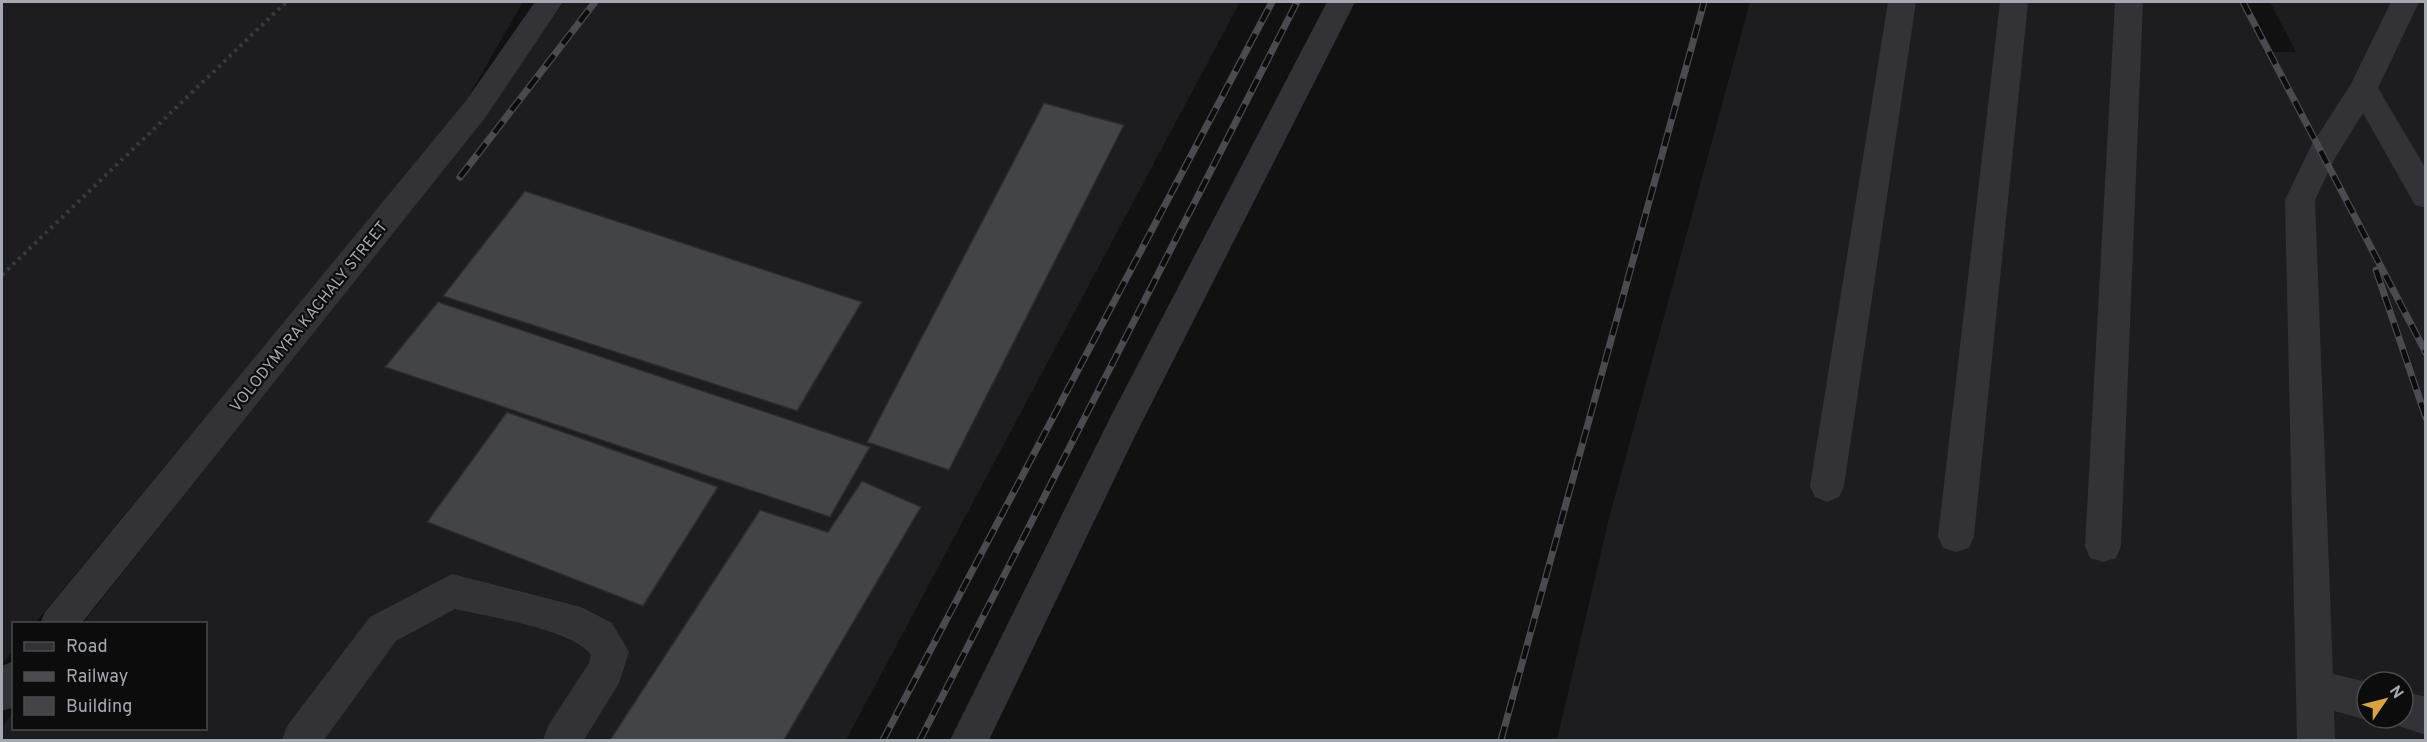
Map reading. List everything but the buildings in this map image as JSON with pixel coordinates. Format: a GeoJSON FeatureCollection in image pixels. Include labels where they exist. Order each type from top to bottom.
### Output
{"type":"FeatureCollection","features":[{"type":"Feature","properties":{"kind":"street","name":"VOLODYMYRA KACHALY STREET"},"geometry":{"type":"LineString","coordinates":[[60,622],[475,110],[549,2]]}},
{"type":"Feature","properties":{"kind":"street"},"geometry":{"type":"LineString","coordinates":[[969,741],[1124,424],[1341,2]]}},
{"type":"Feature","properties":{"kind":"street"},"geometry":{"type":"LineString","coordinates":[[1827,486],[1902,2]]}},
{"type":"Feature","properties":{"kind":"street"},"geometry":{"type":"LineString","coordinates":[[1956,536],[2014,2]]}},
{"type":"Feature","properties":{"kind":"street"},"geometry":{"type":"LineString","coordinates":[[2103,546],[2129,2]]}},
{"type":"Feature","properties":{"kind":"street"},"geometry":{"type":"LineString","coordinates":[[2316,741],[2300,200],[2322,154],[2363,88],[2405,2]]}},
{"type":"Feature","properties":{"kind":"street"},"geometry":{"type":"LineString","coordinates":[[2363,88],[2426,196]]}},
{"type":"Feature","properties":{"kind":"street"},"geometry":{"type":"LineString","coordinates":[[301,741],[383,629],[452,591],[568,619],[599,635],[610,652],[606,670],[562,741]]}},
{"type":"Feature","properties":{"kind":"street"},"geometry":{"type":"LineString","coordinates":[[2,693],[12,681]]}},
{"type":"Feature","properties":{"kind":"street"},"geometry":{"type":"LineString","coordinates":[[2314,687],[2355,698]]}},
{"type":"Feature","properties":{"kind":"path"},"geometry":{"type":"LineString","coordinates":[[2,275],[286,2]]}},
{"type":"Feature","properties":{"kind":"shaded area"},"geometry":{"type":"Polygon","coordinates":[[[2,2],[523,2],[463,106],[36,622],[12,622],[12,651],[2,664],[2,2]]]}},
{"type":"Feature","properties":{"kind":"shaded area"},"geometry":{"type":"Polygon","coordinates":[[[564,2],[1240,2],[846,740],[2,740],[2,727],[12,713],[12,730],[207,730],[207,622],[84,622],[483,115],[564,2]]]}},
{"type":"Feature","properties":{"kind":"shaded area"},"geometry":{"type":"Polygon","coordinates":[[[1750,2],[2245,2],[2264,52],[2296,52],[2270,2],[2425,2],[2425,740],[1557,740],[1609,518],[1750,2]]]}},
{"type":"Feature","properties":{"kind":"railway"},"geometry":{"type":"LineString","coordinates":[[460,177],[595,2]]}},
{"type":"Feature","properties":{"kind":"railway"},"geometry":{"type":"LineString","coordinates":[[883,740],[1272,2]]}},
{"type":"Feature","properties":{"kind":"railway"},"geometry":{"type":"LineString","coordinates":[[920,740],[1297,2]]}},
{"type":"Feature","properties":{"kind":"railway"},"geometry":{"type":"LineString","coordinates":[[1501,740],[1704,2]]}},
{"type":"Feature","properties":{"kind":"railway"},"geometry":{"type":"LineString","coordinates":[[2243,2],[2426,353]]}},
{"type":"Feature","properties":{"kind":"railway"},"geometry":{"type":"LineString","coordinates":[[2376,270],[2426,418]]}}]}
